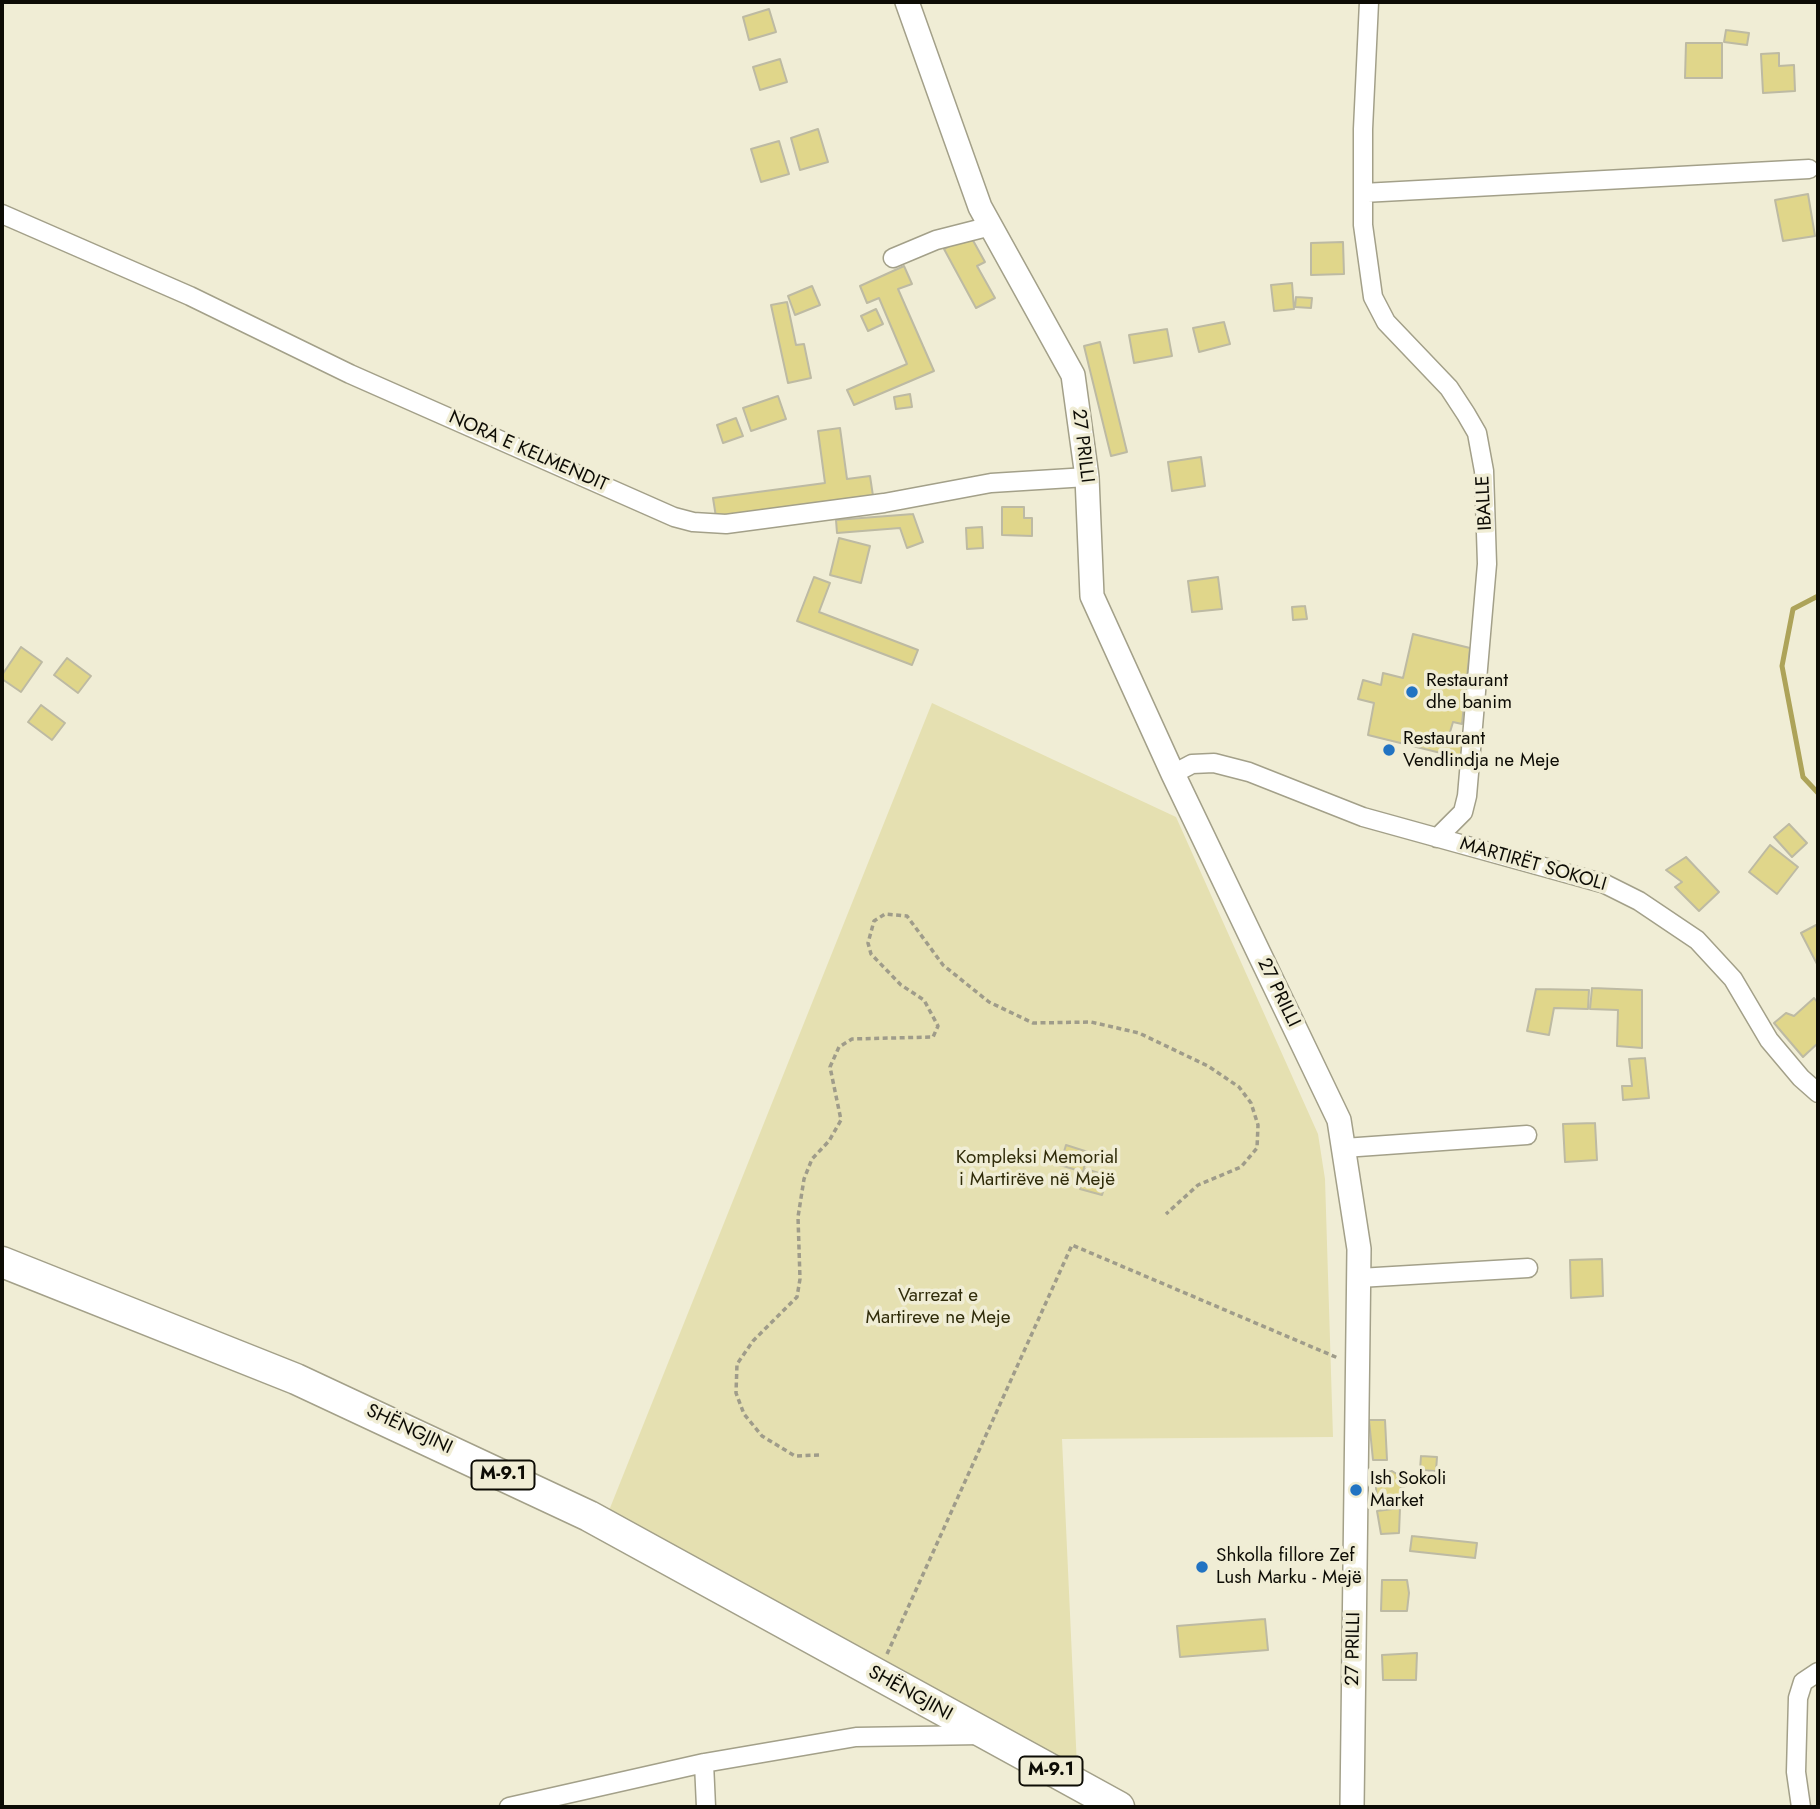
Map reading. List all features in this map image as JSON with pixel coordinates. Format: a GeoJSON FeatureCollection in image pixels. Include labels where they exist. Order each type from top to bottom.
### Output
{"type":"FeatureCollection","features":[{"type":"Feature","properties":{"kind":"main road","name":"SHËNGJINI"},"geometry":{"type":"LineString","coordinates":[[2,1262],[257,1362],[372,1413],[628,1536],[983,1735]]}},
{"type":"Feature","properties":{"kind":"main road","name":"M-9.1"},"geometry":{"type":"LineString","coordinates":[[983,1735],[1119,1807]]}},
{"type":"Feature","properties":{"kind":"street","name":"27 PRILLI"},"geometry":{"type":"LineString","coordinates":[[907,2],[981,207],[1073,375],[1087,477],[1092,596],[1173,774],[1339,1119],[1356,1213],[1359,1278],[1352,1807]]}},
{"type":"Feature","properties":{"kind":"street","name":"IBALLE"},"geometry":{"type":"LineString","coordinates":[[1369,2],[1363,193],[1368,271],[1377,308],[1460,405],[1477,433],[1484,471],[1487,564],[1467,796],[1463,812],[1437,838]]}},
{"type":"Feature","properties":{"kind":"street"},"geometry":{"type":"LineString","coordinates":[[1363,193],[1809,169]]}},
{"type":"Feature","properties":{"kind":"street","name":"NORA E KELMENDIT"},"geometry":{"type":"LineString","coordinates":[[2,214],[191,296],[350,373],[674,517],[693,522],[726,524],[884,503],[991,483],[1087,477]]}},
{"type":"Feature","properties":{"kind":"street"},"geometry":{"type":"LineString","coordinates":[[893,258],[936,240],[991,226]]}},
{"type":"Feature","properties":{"kind":"street","name":"MARTIRËT SOKOLI"},"geometry":{"type":"LineString","coordinates":[[1173,774],[1192,764],[1214,762],[1249,772],[1363,817],[1605,884],[1697,940],[1733,979],[1769,1040],[1801,1078],[1818,1093]]}},
{"type":"Feature","properties":{"kind":"street"},"geometry":{"type":"LineString","coordinates":[[1344,1147],[1527,1135]]}},
{"type":"Feature","properties":{"kind":"street"},"geometry":{"type":"LineString","coordinates":[[1359,1278],[1528,1268]]}},
{"type":"Feature","properties":{"kind":"street"},"geometry":{"type":"LineString","coordinates":[[1801,1807],[1796,1772],[1798,1698],[1803,1682],[1818,1672]]}},
{"type":"Feature","properties":{"kind":"street"},"geometry":{"type":"LineString","coordinates":[[509,1807],[704,1763],[856,1737],[983,1735]]}},
{"type":"Feature","properties":{"kind":"street"},"geometry":{"type":"LineString","coordinates":[[704,1763],[706,1807]]}},
{"type":"Feature","properties":{"kind":"path"},"geometry":{"type":"LineString","coordinates":[[819,1455],[795,1456],[762,1436],[744,1414],[736,1393],[737,1364],[753,1341],[797,1297],[800,1279],[798,1217],[804,1179],[812,1159],[829,1141],[841,1120],[830,1067],[839,1047],[852,1039],[933,1037],[938,1026],[924,1000],[901,985],[871,954],[868,943],[874,921],[885,914],[907,916],[943,965],[989,1002],[1033,1023],[1091,1023],[1139,1033],[1208,1066],[1239,1087],[1251,1103],[1258,1125],[1257,1148],[1241,1167],[1198,1185],[1166,1213]]}},
{"type":"Feature","properties":{"kind":"path"},"geometry":{"type":"LineString","coordinates":[[877,1675],[1072,1245],[1358,1367]]}},
{"type":"Feature","properties":{"kind":"green space","name":"Kompleksi Memorial i Martirëve në Mejë"},"geometry":{"type":"Polygon","coordinates":[[[932,703],[1176,817],[1318,1134],[1325,1179],[1333,1437],[1062,1439],[1077,1767],[608,1513],[932,703]]]}},
{"type":"Feature","properties":{"kind":"building"},"geometry":{"type":"Polygon","coordinates":[[[769,9],[776,32],[749,40],[743,17],[769,9]]]}},
{"type":"Feature","properties":{"kind":"building"},"geometry":{"type":"Polygon","coordinates":[[[1726,30],[1749,33],[1747,45],[1724,42],[1726,30]]]}},
{"type":"Feature","properties":{"kind":"building"},"geometry":{"type":"Polygon","coordinates":[[[1686,43],[1722,43],[1722,78],[1685,78],[1686,43]]]}},
{"type":"Feature","properties":{"kind":"building"},"geometry":{"type":"Polygon","coordinates":[[[1779,53],[1779,66],[1794,65],[1795,91],[1763,93],[1761,54],[1779,53]]]}},
{"type":"Feature","properties":{"kind":"building"},"geometry":{"type":"Polygon","coordinates":[[[780,59],[787,82],[760,90],[753,67],[780,59]]]}},
{"type":"Feature","properties":{"kind":"building"},"geometry":{"type":"Polygon","coordinates":[[[818,129],[828,162],[800,170],[791,138],[818,129]]]}},
{"type":"Feature","properties":{"kind":"building"},"geometry":{"type":"Polygon","coordinates":[[[779,141],[789,174],[761,182],[751,149],[779,141]]]}},
{"type":"Feature","properties":{"kind":"building"},"geometry":{"type":"Polygon","coordinates":[[[1808,194],[1815,236],[1783,241],[1775,200],[1808,194]]]}},
{"type":"Feature","properties":{"kind":"building"},"geometry":{"type":"Polygon","coordinates":[[[970,235],[985,262],[977,266],[995,298],[976,308],[944,249],[970,235]]]}},
{"type":"Feature","properties":{"kind":"building"},"geometry":{"type":"Polygon","coordinates":[[[1343,242],[1344,274],[1311,275],[1311,243],[1343,242]]]}},
{"type":"Feature","properties":{"kind":"building"},"geometry":{"type":"Polygon","coordinates":[[[904,266],[912,284],[898,289],[934,371],[854,405],[847,390],[907,364],[879,298],[867,303],[860,286],[904,266]]]}},
{"type":"Feature","properties":{"kind":"building"},"geometry":{"type":"Polygon","coordinates":[[[1292,283],[1294,309],[1274,311],[1271,285],[1292,283]]]}},
{"type":"Feature","properties":{"kind":"building"},"geometry":{"type":"Polygon","coordinates":[[[812,286],[820,305],[795,315],[788,296],[812,286]]]}},
{"type":"Feature","properties":{"kind":"building"},"geometry":{"type":"Polygon","coordinates":[[[1296,297],[1312,298],[1311,308],[1295,307],[1296,297]]]}},
{"type":"Feature","properties":{"kind":"building"},"geometry":{"type":"Polygon","coordinates":[[[787,302],[796,345],[804,344],[811,378],[788,383],[771,305],[787,302]]]}},
{"type":"Feature","properties":{"kind":"building"},"geometry":{"type":"Polygon","coordinates":[[[876,309],[883,324],[868,331],[861,316],[876,309]]]}},
{"type":"Feature","properties":{"kind":"building"},"geometry":{"type":"Polygon","coordinates":[[[1224,322],[1230,344],[1199,352],[1193,328],[1224,322]]]}},
{"type":"Feature","properties":{"kind":"building"},"geometry":{"type":"Polygon","coordinates":[[[1167,329],[1172,356],[1134,363],[1129,335],[1167,329]]]}},
{"type":"Feature","properties":{"kind":"building"},"geometry":{"type":"Polygon","coordinates":[[[1100,342],[1127,452],[1111,456],[1084,346],[1100,342]]]}},
{"type":"Feature","properties":{"kind":"building"},"geometry":{"type":"Polygon","coordinates":[[[910,394],[912,407],[896,409],[894,397],[910,394]]]}},
{"type":"Feature","properties":{"kind":"building"},"geometry":{"type":"Polygon","coordinates":[[[778,396],[786,419],[751,431],[743,408],[778,396]]]}},
{"type":"Feature","properties":{"kind":"building"},"geometry":{"type":"Polygon","coordinates":[[[736,418],[743,436],[723,443],[717,425],[736,418]]]}},
{"type":"Feature","properties":{"kind":"building"},"geometry":{"type":"Polygon","coordinates":[[[840,428],[847,479],[870,476],[873,496],[716,517],[713,498],[825,483],[818,431],[840,428]]]}},
{"type":"Feature","properties":{"kind":"building"},"geometry":{"type":"Polygon","coordinates":[[[1201,457],[1205,486],[1172,491],[1168,462],[1201,457]]]}},
{"type":"Feature","properties":{"kind":"building"},"geometry":{"type":"Polygon","coordinates":[[[1002,507],[1024,507],[1024,518],[1032,518],[1032,536],[1002,535],[1002,507]]]}},
{"type":"Feature","properties":{"kind":"building"},"geometry":{"type":"Polygon","coordinates":[[[913,514],[923,542],[907,548],[900,528],[837,533],[836,520],[913,514]]]}},
{"type":"Feature","properties":{"kind":"building"},"geometry":{"type":"Polygon","coordinates":[[[982,527],[983,548],[967,549],[966,528],[982,527]]]}},
{"type":"Feature","properties":{"kind":"building"},"geometry":{"type":"Polygon","coordinates":[[[839,538],[870,546],[861,583],[830,575],[839,538]]]}},
{"type":"Feature","properties":{"kind":"building"},"geometry":{"type":"Polygon","coordinates":[[[814,577],[830,583],[819,612],[918,650],[912,665],[797,621],[814,577]]]}},
{"type":"Feature","properties":{"kind":"building"},"geometry":{"type":"Polygon","coordinates":[[[1218,577],[1222,609],[1192,612],[1188,581],[1218,577]]]}},
{"type":"Feature","properties":{"kind":"building"},"geometry":{"type":"Polygon","coordinates":[[[1305,606],[1307,619],[1293,620],[1292,607],[1305,606]]]}},
{"type":"Feature","properties":{"kind":"building","name":"Restaurant dhe banim"},"geometry":{"type":"Polygon","coordinates":[[[1413,634],[1470,648],[1462,724],[1453,722],[1448,739],[1465,743],[1461,758],[1368,735],[1374,703],[1358,699],[1363,680],[1381,685],[1383,673],[1403,678],[1413,634]]]}},
{"type":"Feature","properties":{"kind":"building"},"geometry":{"type":"Polygon","coordinates":[[[21,647],[42,662],[21,692],[2,679],[2,675],[21,647]]]}},
{"type":"Feature","properties":{"kind":"building"},"geometry":{"type":"Polygon","coordinates":[[[67,658],[91,676],[78,693],[54,675],[67,658]]]}},
{"type":"Feature","properties":{"kind":"building"},"geometry":{"type":"Polygon","coordinates":[[[41,705],[65,723],[52,740],[28,722],[41,705]]]}},
{"type":"Feature","properties":{"kind":"building"},"geometry":{"type":"Polygon","coordinates":[[[1789,824],[1807,843],[1792,857],[1774,837],[1789,824]]]}},
{"type":"Feature","properties":{"kind":"building"},"geometry":{"type":"Polygon","coordinates":[[[1770,845],[1798,867],[1777,894],[1749,872],[1770,845]]]}},
{"type":"Feature","properties":{"kind":"building"},"geometry":{"type":"Polygon","coordinates":[[[1686,857],[1719,892],[1699,911],[1675,887],[1682,882],[1666,870],[1686,857]]]}},
{"type":"Feature","properties":{"kind":"building"},"geometry":{"type":"Polygon","coordinates":[[[1818,924],[1818,966],[1801,933],[1818,924]]]}},
{"type":"Feature","properties":{"kind":"building"},"geometry":{"type":"Polygon","coordinates":[[[1592,988],[1642,990],[1642,1048],[1617,1046],[1618,1010],[1590,1009],[1592,988]]]}},
{"type":"Feature","properties":{"kind":"building"},"geometry":{"type":"Polygon","coordinates":[[[1536,989],[1589,990],[1588,1009],[1554,1008],[1549,1035],[1527,1031],[1536,989]]]}},
{"type":"Feature","properties":{"kind":"building"},"geometry":{"type":"Polygon","coordinates":[[[1814,998],[1818,1003],[1818,1043],[1803,1057],[1774,1023],[1786,1013],[1794,1016],[1814,998]]]}},
{"type":"Feature","properties":{"kind":"building"},"geometry":{"type":"Polygon","coordinates":[[[1645,1058],[1649,1098],[1623,1100],[1622,1086],[1632,1086],[1629,1059],[1645,1058]]]}},
{"type":"Feature","properties":{"kind":"building"},"geometry":{"type":"Polygon","coordinates":[[[1595,1123],[1597,1160],[1565,1162],[1563,1124],[1595,1123]]]}},
{"type":"Feature","properties":{"kind":"building"},"geometry":{"type":"Polygon","coordinates":[[[1066,1145],[1088,1152],[1083,1172],[1060,1165],[1066,1145]]]}},
{"type":"Feature","properties":{"kind":"building"},"geometry":{"type":"Polygon","coordinates":[[[1086,1169],[1108,1176],[1102,1195],[1080,1189],[1086,1169]]]}},
{"type":"Feature","properties":{"kind":"building"},"geometry":{"type":"Polygon","coordinates":[[[1602,1259],[1603,1296],[1571,1298],[1570,1260],[1602,1259]]]}},
{"type":"Feature","properties":{"kind":"building"},"geometry":{"type":"Polygon","coordinates":[[[1369,1420],[1385,1420],[1387,1460],[1373,1460],[1369,1420]]]}},
{"type":"Feature","properties":{"kind":"building"},"geometry":{"type":"Polygon","coordinates":[[[1421,1456],[1437,1457],[1436,1471],[1420,1470],[1421,1456]]]}},
{"type":"Feature","properties":{"kind":"building"},"geometry":{"type":"Polygon","coordinates":[[[1392,1471],[1411,1483],[1401,1488],[1402,1499],[1377,1501],[1375,1475],[1392,1471]]]}},
{"type":"Feature","properties":{"kind":"building"},"geometry":{"type":"Polygon","coordinates":[[[1400,1508],[1399,1533],[1381,1534],[1377,1511],[1400,1508]]]}},
{"type":"Feature","properties":{"kind":"building"},"geometry":{"type":"Polygon","coordinates":[[[1412,1536],[1477,1543],[1475,1558],[1410,1551],[1412,1536]]]}},
{"type":"Feature","properties":{"kind":"building"},"geometry":{"type":"Polygon","coordinates":[[[1382,1580],[1407,1580],[1407,1611],[1381,1611],[1382,1580]]]}},
{"type":"Feature","properties":{"kind":"building"},"geometry":{"type":"Polygon","coordinates":[[[1265,1619],[1268,1650],[1180,1657],[1177,1626],[1265,1619]]]}},
{"type":"Feature","properties":{"kind":"building"},"geometry":{"type":"Polygon","coordinates":[[[1417,1653],[1416,1680],[1383,1680],[1382,1655],[1417,1653]]]}},
{"type":"Feature","properties":{"kind":"waterway"},"geometry":{"type":"LineString","coordinates":[[1818,596],[1793,609],[1782,666],[1803,777],[1818,793]]}},
{"type":"Feature","properties":{"kind":"place","name":"Restaurant dhe banim"},"geometry":{"type":"Point","coordinates":[1412,692]}},
{"type":"Feature","properties":{"kind":"place","name":"Restaurant Vendlindja ne Meje"},"geometry":{"type":"Point","coordinates":[1389,750]}},
{"type":"Feature","properties":{"kind":"place","name":"Ish Sokoli Market"},"geometry":{"type":"Point","coordinates":[1356,1490]}},
{"type":"Feature","properties":{"kind":"place","name":"Shkolla fillore Zef Lush Marku - Mejë"},"geometry":{"type":"Point","coordinates":[1202,1567]}},
{"type":"Feature","properties":{"kind":"park label","name":"Varrezat e Martireve ne Meje"},"geometry":{"type":"Point","coordinates":[938,1307]}}]}
